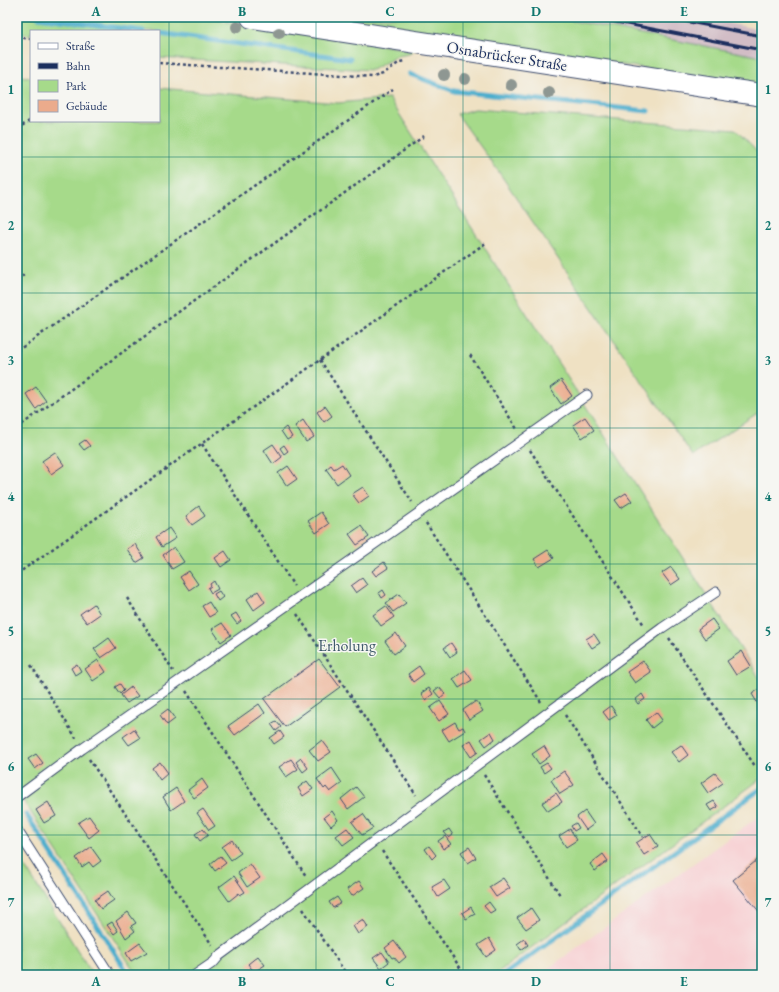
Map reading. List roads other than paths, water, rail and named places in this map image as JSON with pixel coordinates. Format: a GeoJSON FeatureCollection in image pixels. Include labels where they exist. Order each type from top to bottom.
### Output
{"type":"FeatureCollection","features":[{"type":"Feature","properties":{"kind":"main road","name":"Osnabrücker Straße"},"geometry":{"type":"LineString","coordinates":[[252,17],[762,95]]}},
{"type":"Feature","properties":{"kind":"lane"},"geometry":{"type":"LineString","coordinates":[[17,798],[82,749],[587,395]]}},
{"type":"Feature","properties":{"kind":"lane"},"geometry":{"type":"LineString","coordinates":[[195,975],[662,628],[716,592]]}},
{"type":"Feature","properties":{"kind":"lane"},"geometry":{"type":"LineString","coordinates":[[17,830],[110,975]]}},
{"type":"Feature","properties":{"kind":"waterway"},"geometry":{"type":"LineString","coordinates":[[38,17],[136,30]]}},
{"type":"Feature","properties":{"kind":"waterway"},"geometry":{"type":"LineString","coordinates":[[160,33],[350,59]]}},
{"type":"Feature","properties":{"kind":"waterway"},"geometry":{"type":"LineString","coordinates":[[410,74],[454,91],[648,111]]}},
{"type":"Feature","properties":{"kind":"waterway"},"geometry":{"type":"LineString","coordinates":[[504,975],[762,788]]}},
{"type":"Feature","properties":{"kind":"waterway"},"geometry":{"type":"LineString","coordinates":[[26,814],[129,975]]}},
{"type":"Feature","properties":{"kind":"railway"},"geometry":{"type":"LineString","coordinates":[[590,17],[762,50]]}},
{"type":"Feature","properties":{"kind":"railway"},"geometry":{"type":"LineString","coordinates":[[663,17],[762,36]]}},
{"type":"Feature","properties":{"kind":"park label","name":"Erholung"},"geometry":{"type":"Point","coordinates":[347,645]}}]}
